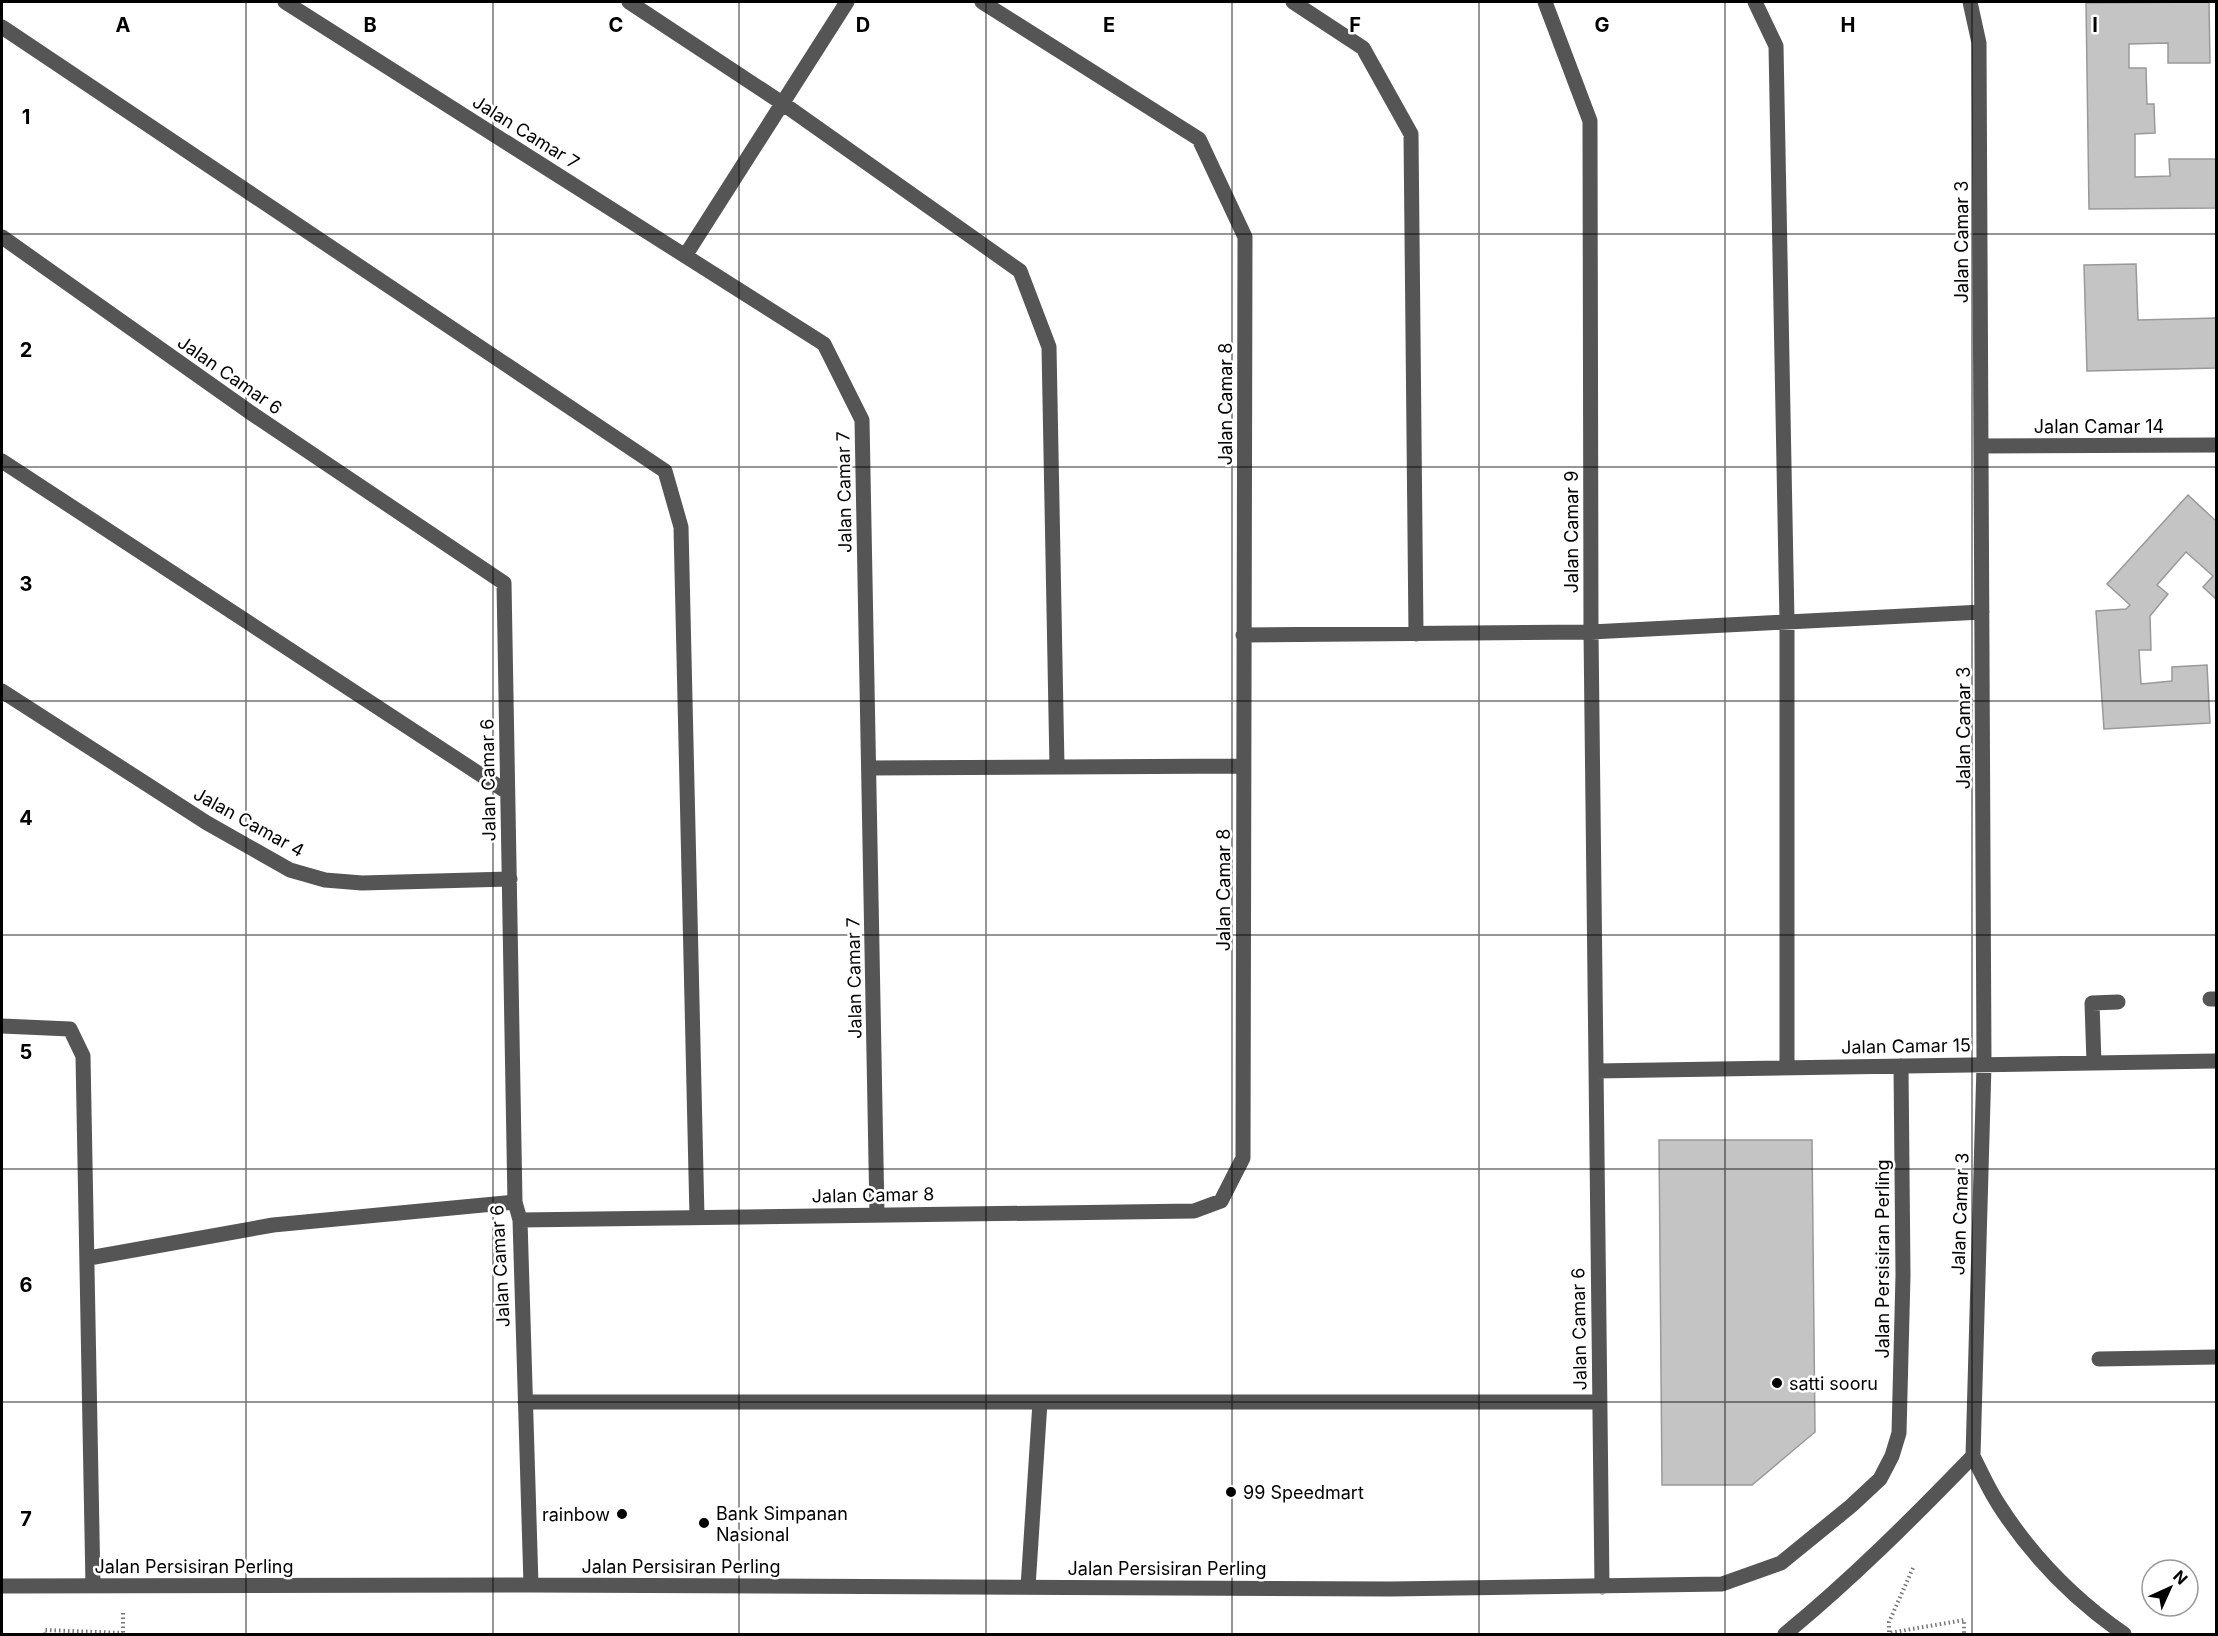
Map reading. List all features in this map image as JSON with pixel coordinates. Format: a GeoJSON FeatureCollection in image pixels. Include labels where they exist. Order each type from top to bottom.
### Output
{"type":"FeatureCollection","features":[{"type":"Feature","properties":{"kind":"street","name":"Jalan Camar 7"},"geometry":{"type":"LineString","coordinates":[[285,2],[824,344],[862,420],[877,1214]]}},
{"type":"Feature","properties":{"kind":"street"},"geometry":{"type":"LineString","coordinates":[[629,2],[782,103],[1020,271],[1049,347],[1057,767]]}},
{"type":"Feature","properties":{"kind":"street"},"geometry":{"type":"LineString","coordinates":[[685,256],[847,2]]}},
{"type":"Feature","properties":{"kind":"street","name":"Jalan Camar 8"},"geometry":{"type":"LineString","coordinates":[[520,1220],[1194,1211],[1221,1201],[1243,1158],[1245,237],[1200,139],[982,2]]}},
{"type":"Feature","properties":{"kind":"street"},"geometry":{"type":"LineString","coordinates":[[1293,2],[1363,48],[1411,134],[1416,634]]}},
{"type":"Feature","properties":{"kind":"street","name":"Jalan Camar 9"},"geometry":{"type":"LineString","coordinates":[[1545,2],[1590,121],[1591,632],[1596,1071]]}},
{"type":"Feature","properties":{"kind":"street"},"geometry":{"type":"LineString","coordinates":[[1755,2],[1776,46],[1787,622],[1787,1068]]}},
{"type":"Feature","properties":{"kind":"street","name":"Jalan Camar 3"},"geometry":{"type":"LineString","coordinates":[[1970,2],[1979,43],[1984,1065],[1973,1456],[1998,1504],[2030,1547],[2088,1609],[2124,1635]]}},
{"type":"Feature","properties":{"kind":"street"},"geometry":{"type":"LineString","coordinates":[[2,27],[665,471],[681,527],[697,1217]]}},
{"type":"Feature","properties":{"kind":"street","name":"Jalan Camar 6"},"geometry":{"type":"LineString","coordinates":[[2,237],[254,416],[504,584],[516,1202],[520,1220],[531,1585]]}},
{"type":"Feature","properties":{"kind":"street","name":"Jalan Camar 14"},"geometry":{"type":"LineString","coordinates":[[1981,446],[2217,446]]}},
{"type":"Feature","properties":{"kind":"street"},"geometry":{"type":"LineString","coordinates":[[2,461],[507,792]]}},
{"type":"Feature","properties":{"kind":"street"},"geometry":{"type":"LineString","coordinates":[[1243,635],[1591,632],[1982,612]]}},
{"type":"Feature","properties":{"kind":"street","name":"Jalan Camar 4"},"geometry":{"type":"LineString","coordinates":[[2,691],[207,823],[290,870],[325,880],[362,884],[510,879]]}},
{"type":"Feature","properties":{"kind":"street"},"geometry":{"type":"LineString","coordinates":[[869,768],[1243,766]]}},
{"type":"Feature","properties":{"kind":"street"},"geometry":{"type":"LineString","coordinates":[[2094,1063],[2092,1003],[2118,1002]]}},
{"type":"Feature","properties":{"kind":"street"},"geometry":{"type":"LineString","coordinates":[[2,1026],[70,1029],[83,1056],[89,1258],[93,1586]]}},
{"type":"Feature","properties":{"kind":"street","name":"Jalan Camar 15"},"geometry":{"type":"LineString","coordinates":[[1596,1071],[2217,1061]]}},
{"type":"Feature","properties":{"kind":"street","name":"Jalan Persisiran Perling"},"geometry":{"type":"LineString","coordinates":[[2,1586],[531,1585],[1391,1589],[1722,1584],[1781,1563],[1880,1479],[1892,1456],[1899,1433],[1903,1275],[1901,1066]]}},
{"type":"Feature","properties":{"kind":"street","name":"Jalan Camar 6"},"geometry":{"type":"LineString","coordinates":[[1596,1071],[1602,1587]]}},
{"type":"Feature","properties":{"kind":"street"},"geometry":{"type":"LineString","coordinates":[[89,1258],[273,1225],[516,1202]]}},
{"type":"Feature","properties":{"kind":"street"},"geometry":{"type":"LineString","coordinates":[[2098,1359],[2217,1357]]}},
{"type":"Feature","properties":{"kind":"street"},"geometry":{"type":"LineString","coordinates":[[525,1402],[1600,1402]]}},
{"type":"Feature","properties":{"kind":"street"},"geometry":{"type":"LineString","coordinates":[[1028,1587],[1040,1402]]}},
{"type":"Feature","properties":{"kind":"street"},"geometry":{"type":"LineString","coordinates":[[1785,1635],[1839,1590],[1889,1543],[1973,1456]]}},
{"type":"Feature","properties":{"kind":"path"},"geometry":{"type":"LineString","coordinates":[[1913,1568],[1889,1622],[1888,1633],[1964,1620],[1964,1635]]}},
{"type":"Feature","properties":{"kind":"path"},"geometry":{"type":"LineString","coordinates":[[45,1632],[123,1635]]}},
{"type":"Feature","properties":{"kind":"building"},"geometry":{"type":"Polygon","coordinates":[[[2209,2],[2210,63],[2168,63],[2168,43],[2129,44],[2129,68],[2146,68],[2147,104],[2154,104],[2155,133],[2135,134],[2135,177],[2170,176],[2169,159],[2216,159],[2216,208],[2089,209],[2086,3],[2209,2]]]}},
{"type":"Feature","properties":{"kind":"building"},"geometry":{"type":"Polygon","coordinates":[[[2136,264],[2138,320],[2216,318],[2216,368],[2087,371],[2084,265],[2136,264]]]}},
{"type":"Feature","properties":{"kind":"building"},"geometry":{"type":"Polygon","coordinates":[[[2188,495],[2216,521],[2216,599],[2203,587],[2213,576],[2186,552],[2157,585],[2168,594],[2150,616],[2151,650],[2139,650],[2141,684],[2172,681],[2172,667],[2207,665],[2210,723],[2104,729],[2096,611],[2126,609],[2130,605],[2107,584],[2188,495]]]}},
{"type":"Feature","properties":{"kind":"building"},"geometry":{"type":"Polygon","coordinates":[[[1659,1140],[1812,1140],[1815,1432],[1752,1485],[1662,1485],[1659,1140]]]}},
{"type":"Feature","properties":{"kind":"place","name":"satti sooru"},"geometry":{"type":"Point","coordinates":[1777,1383]}},
{"type":"Feature","properties":{"kind":"place","name":"99 Speedmart"},"geometry":{"type":"Point","coordinates":[1231,1492]}},
{"type":"Feature","properties":{"kind":"place","name":"rainbow"},"geometry":{"type":"Point","coordinates":[622,1514]}},
{"type":"Feature","properties":{"kind":"place","name":"Bank Simpanan Nasional"},"geometry":{"type":"Point","coordinates":[704,1523]}}]}
